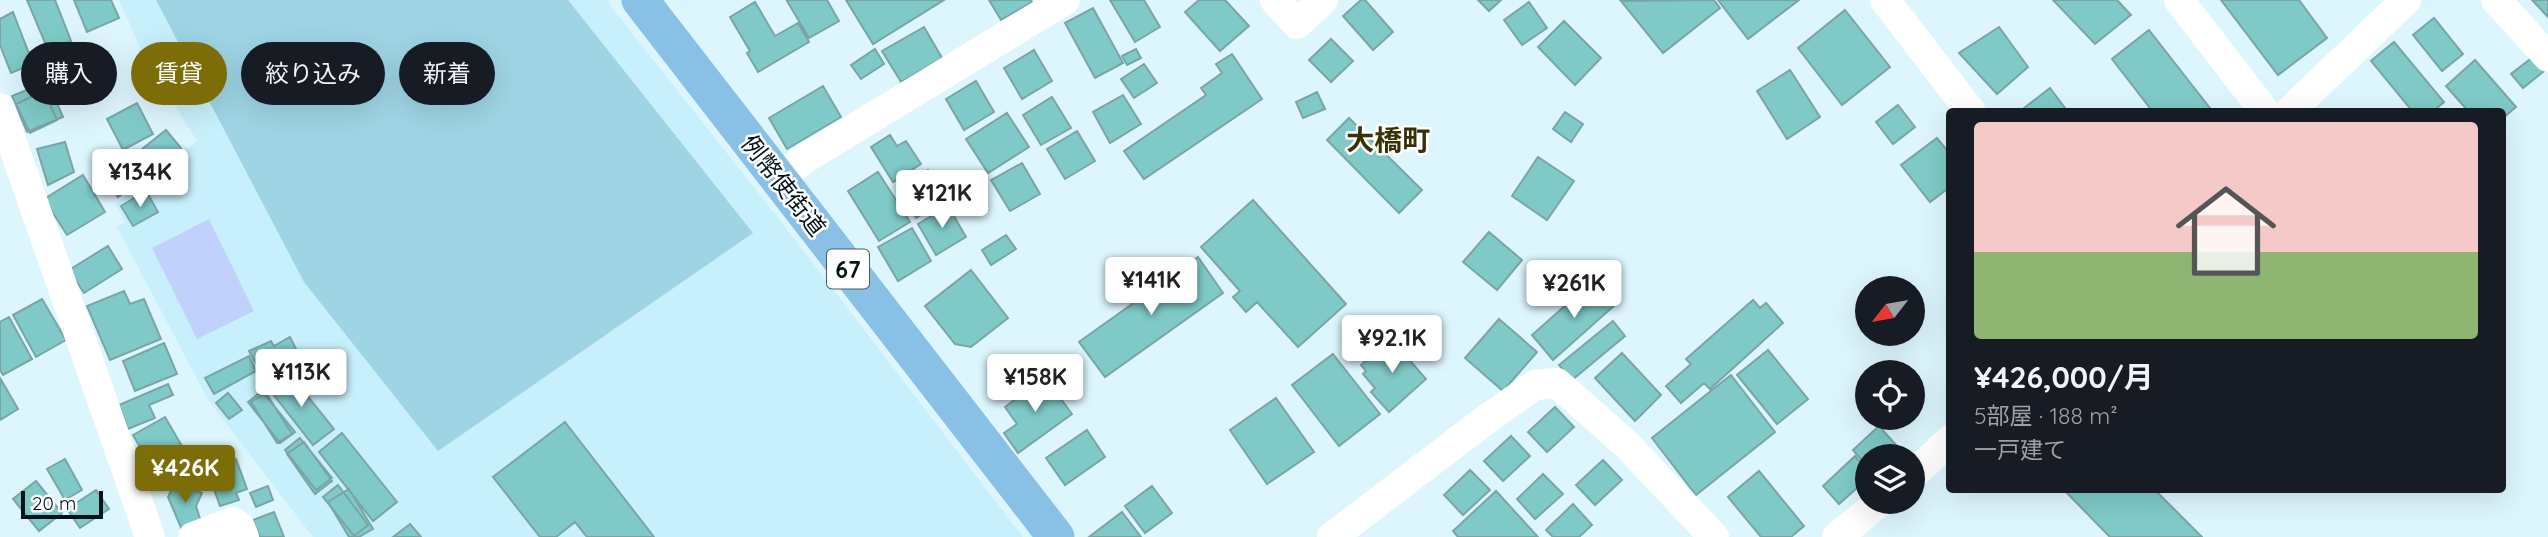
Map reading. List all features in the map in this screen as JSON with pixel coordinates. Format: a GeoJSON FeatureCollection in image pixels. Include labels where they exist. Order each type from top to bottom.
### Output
{"type":"FeatureCollection","features":[{"type":"Feature","properties":{"kind":"main road","name":"例幣使街道"},"geometry":{"type":"LineString","coordinates":[[640,0],[1056,537]]}},
{"type":"Feature","properties":{"kind":"street"},"geometry":{"type":"LineString","coordinates":[[778,178],[806,158],[1065,0]]}},
{"type":"Feature","properties":{"kind":"street"},"geometry":{"type":"LineString","coordinates":[[1275,0],[1297,24],[1324,0]]}},
{"type":"Feature","properties":{"kind":"street"},"geometry":{"type":"LineString","coordinates":[[1885,0],[1968,108]]}},
{"type":"Feature","properties":{"kind":"street"},"geometry":{"type":"LineString","coordinates":[[2179,0],[2262,108]]}},
{"type":"Feature","properties":{"kind":"street"},"geometry":{"type":"LineString","coordinates":[[2293,108],[2406,0]]}},
{"type":"Feature","properties":{"kind":"street"},"geometry":{"type":"LineString","coordinates":[[2496,0],[2548,57]]}},
{"type":"Feature","properties":{"kind":"street"},"geometry":{"type":"LineString","coordinates":[[0,108],[150,537]]}},
{"type":"Feature","properties":{"kind":"street"},"geometry":{"type":"LineString","coordinates":[[1332,537],[1483,422],[1535,385],[1546,382],[1556,383],[1626,444],[1714,537]]}},
{"type":"Feature","properties":{"kind":"street"},"geometry":{"type":"LineString","coordinates":[[1925,464],[1946,444]]}},
{"type":"Feature","properties":{"kind":"street"},"geometry":{"type":"LineString","coordinates":[[1837,537],[1865,514]]}},
{"type":"Feature","properties":{"kind":"street"},"geometry":{"type":"LineString","coordinates":[[193,537],[233,522],[240,527],[244,537]]}},
{"type":"Feature","properties":{"kind":"shaded area"},"geometry":{"type":"Polygon","coordinates":[[[119,0],[606,0],[786,228],[1023,537],[313,537],[208,400],[117,227],[125,222],[115,204],[197,141],[175,105],[227,105],[227,42],[138,42],[119,0]]]}},
{"type":"Feature","properties":{"kind":"shaded area"},"geometry":{"type":"Polygon","coordinates":[[[156,0],[568,0],[753,233],[438,451],[304,282],[211,105],[227,105],[227,42],[178,42],[156,0]]]}},
{"type":"Feature","properties":{"kind":"shaded area"},"geometry":{"type":"Polygon","coordinates":[[[209,219],[254,311],[197,339],[152,248],[209,219]]]}},
{"type":"Feature","properties":{"kind":"building"},"geometry":{"type":"Polygon","coordinates":[[[27,0],[55,0],[71,41],[45,42],[27,0]]]}},
{"type":"Feature","properties":{"kind":"building"},"geometry":{"type":"Polygon","coordinates":[[[74,0],[111,0],[119,18],[87,32],[74,0]]]}},
{"type":"Feature","properties":{"kind":"building"},"geometry":{"type":"Polygon","coordinates":[[[827,0],[839,21],[809,38],[787,1],[827,0]]]}},
{"type":"Feature","properties":{"kind":"building"},"geometry":{"type":"Polygon","coordinates":[[[846,0],[944,0],[873,44],[846,0]]]}},
{"type":"Feature","properties":{"kind":"building"},"geometry":{"type":"Polygon","coordinates":[[[989,0],[1030,0],[1032,2],[1001,20],[989,0]]]}},
{"type":"Feature","properties":{"kind":"building"},"geometry":{"type":"Polygon","coordinates":[[[1110,0],[1144,0],[1160,27],[1135,42],[1110,0]]]}},
{"type":"Feature","properties":{"kind":"building"},"geometry":{"type":"Polygon","coordinates":[[[1199,0],[1225,0],[1249,26],[1220,51],[1185,12],[1199,0]]]}},
{"type":"Feature","properties":{"kind":"building"},"geometry":{"type":"Polygon","coordinates":[[[1361,0],[1365,0],[1393,32],[1373,50],[1343,16],[1361,0]]]}},
{"type":"Feature","properties":{"kind":"building"},"geometry":{"type":"Polygon","coordinates":[[[1478,0],[1501,0],[1489,11],[1478,0]]]}},
{"type":"Feature","properties":{"kind":"building"},"geometry":{"type":"Polygon","coordinates":[[[1714,0],[1720,8],[1663,53],[1621,1],[1714,0]]]}},
{"type":"Feature","properties":{"kind":"building"},"geometry":{"type":"Polygon","coordinates":[[[1718,0],[1799,0],[1748,39],[1718,0]]]}},
{"type":"Feature","properties":{"kind":"building"},"geometry":{"type":"Polygon","coordinates":[[[2053,0],[2117,0],[2131,15],[2095,44],[2053,0]]]}},
{"type":"Feature","properties":{"kind":"building"},"geometry":{"type":"Polygon","coordinates":[[[2221,0],[2299,0],[2327,38],[2278,75],[2221,0]]]}},
{"type":"Feature","properties":{"kind":"building"},"geometry":{"type":"Polygon","coordinates":[[[2532,0],[2548,0],[2548,17],[2532,0]]]}},
{"type":"Feature","properties":{"kind":"building"},"geometry":{"type":"Polygon","coordinates":[[[755,2],[775,36],[798,23],[809,42],[758,72],[747,53],[750,51],[730,17],[755,2]]]}},
{"type":"Feature","properties":{"kind":"building"},"geometry":{"type":"Polygon","coordinates":[[[1529,2],[1547,28],[1522,45],[1504,20],[1529,2]]]}},
{"type":"Feature","properties":{"kind":"building"},"geometry":{"type":"Polygon","coordinates":[[[1093,8],[1123,63],[1095,78],[1065,23],[1093,8]]]}},
{"type":"Feature","properties":{"kind":"building"},"geometry":{"type":"Polygon","coordinates":[[[1845,10],[1890,67],[1842,105],[1798,48],[1845,10]]]}},
{"type":"Feature","properties":{"kind":"building"},"geometry":{"type":"Polygon","coordinates":[[[13,12],[25,42],[21,42],[21,69],[11,73],[0,45],[0,19],[13,12]]]}},
{"type":"Feature","properties":{"kind":"building"},"geometry":{"type":"Polygon","coordinates":[[[2434,18],[2463,54],[2442,71],[2413,35],[2434,18]]]}},
{"type":"Feature","properties":{"kind":"building"},"geometry":{"type":"Polygon","coordinates":[[[1564,21],[1601,58],[1575,85],[1538,47],[1564,21]]]}},
{"type":"Feature","properties":{"kind":"building"},"geometry":{"type":"Polygon","coordinates":[[[924,27],[942,58],[901,82],[882,51],[924,27]]]}},
{"type":"Feature","properties":{"kind":"building"},"geometry":{"type":"Polygon","coordinates":[[[1999,27],[2028,67],[1997,94],[1959,53],[1999,27]]]}},
{"type":"Feature","properties":{"kind":"building"},"geometry":{"type":"Polygon","coordinates":[[[2149,30],[2210,108],[2150,108],[2112,59],[2149,30]]]}},
{"type":"Feature","properties":{"kind":"building"},"geometry":{"type":"Polygon","coordinates":[[[1331,39],[1353,61],[1331,82],[1309,60],[1331,39]]]}},
{"type":"Feature","properties":{"kind":"building"},"geometry":{"type":"Polygon","coordinates":[[[2394,42],[2444,102],[2437,108],[2410,108],[2371,61],[2394,42]]]}},
{"type":"Feature","properties":{"kind":"building"},"geometry":{"type":"Polygon","coordinates":[[[875,49],[884,64],[861,79],[851,65],[875,49]]]}},
{"type":"Feature","properties":{"kind":"building"},"geometry":{"type":"Polygon","coordinates":[[[1136,49],[1141,58],[1127,65],[1122,56],[1136,49]]]}},
{"type":"Feature","properties":{"kind":"building"},"geometry":{"type":"Polygon","coordinates":[[[1034,50],[1052,81],[1022,99],[1004,68],[1034,50]]]}},
{"type":"Feature","properties":{"kind":"building"},"geometry":{"type":"Polygon","coordinates":[[[1232,54],[1262,99],[1144,179],[1124,151],[1206,95],[1201,88],[1222,73],[1216,64],[1232,54]]]}},
{"type":"Feature","properties":{"kind":"building"},"geometry":{"type":"Polygon","coordinates":[[[2533,57],[2544,71],[2523,88],[2511,74],[2533,57]]]}},
{"type":"Feature","properties":{"kind":"building"},"geometry":{"type":"Polygon","coordinates":[[[2475,60],[2516,107],[2506,116],[2506,108],[2465,108],[2446,86],[2475,60]]]}},
{"type":"Feature","properties":{"kind":"building"},"geometry":{"type":"Polygon","coordinates":[[[1144,64],[1157,83],[1134,98],[1121,79],[1144,64]]]}},
{"type":"Feature","properties":{"kind":"building"},"geometry":{"type":"Polygon","coordinates":[[[1790,70],[1820,117],[1787,139],[1757,91],[1790,70]]]}},
{"type":"Feature","properties":{"kind":"building"},"geometry":{"type":"Polygon","coordinates":[[[976,81],[994,112],[964,130],[946,99],[976,81]]]}},
{"type":"Feature","properties":{"kind":"building"},"geometry":{"type":"Polygon","coordinates":[[[823,86],[841,117],[787,149],[769,118],[823,86]]]}},
{"type":"Feature","properties":{"kind":"building"},"geometry":{"type":"Polygon","coordinates":[[[2050,88],[2065,108],[2024,108],[2050,88]]]}},
{"type":"Feature","properties":{"kind":"building"},"geometry":{"type":"Polygon","coordinates":[[[21,92],[21,105],[58,105],[63,117],[27,132],[12,96],[21,92]]]}},
{"type":"Feature","properties":{"kind":"building"},"geometry":{"type":"Polygon","coordinates":[[[1317,92],[1325,109],[1303,118],[1296,102],[1317,92]]]}},
{"type":"Feature","properties":{"kind":"building"},"geometry":{"type":"Polygon","coordinates":[[[1123,95],[1141,124],[1110,143],[1093,112],[1123,95]]]}},
{"type":"Feature","properties":{"kind":"building"},"geometry":{"type":"Polygon","coordinates":[[[1052,97],[1071,128],[1041,145],[1023,115],[1052,97]]]}},
{"type":"Feature","properties":{"kind":"building"},"geometry":{"type":"Polygon","coordinates":[[[21,102],[21,105],[50,105],[57,120],[30,133],[16,104],[21,102]]]}},
{"type":"Feature","properties":{"kind":"building"},"geometry":{"type":"Polygon","coordinates":[[[138,105],[153,134],[123,150],[107,119],[138,105]]]}},
{"type":"Feature","properties":{"kind":"building"},"geometry":{"type":"Polygon","coordinates":[[[1898,105],[1915,127],[1893,144],[1876,122],[1898,105]]]}},
{"type":"Feature","properties":{"kind":"building"},"geometry":{"type":"Polygon","coordinates":[[[1565,112],[1583,124],[1571,142],[1553,129],[1565,112]]]}},
{"type":"Feature","properties":{"kind":"building"},"geometry":{"type":"Polygon","coordinates":[[[1007,113],[1029,147],[988,173],[966,139],[1007,113]]]}},
{"type":"Feature","properties":{"kind":"building"},"geometry":{"type":"Polygon","coordinates":[[[1349,118],[1422,190],[1399,213],[1327,140],[1349,118]]]}},
{"type":"Feature","properties":{"kind":"building"},"geometry":{"type":"Polygon","coordinates":[[[166,130],[181,148],[118,197],[100,171],[129,152],[132,157],[166,130]]]}},
{"type":"Feature","properties":{"kind":"building"},"geometry":{"type":"Polygon","coordinates":[[[1077,131],[1095,161],[1065,179],[1047,149],[1077,131]]]}},
{"type":"Feature","properties":{"kind":"building"},"geometry":{"type":"Polygon","coordinates":[[[890,135],[897,146],[906,141],[921,164],[893,182],[871,147],[890,135]]]}},
{"type":"Feature","properties":{"kind":"building"},"geometry":{"type":"Polygon","coordinates":[[[1937,138],[1946,149],[1946,190],[1930,202],[1901,165],[1937,138]]]}},
{"type":"Feature","properties":{"kind":"building"},"geometry":{"type":"Polygon","coordinates":[[[65,142],[74,172],[48,185],[37,149],[65,142]]]}},
{"type":"Feature","properties":{"kind":"building"},"geometry":{"type":"Polygon","coordinates":[[[1538,157],[1574,181],[1547,220],[1512,196],[1538,157]]]}},
{"type":"Feature","properties":{"kind":"building"},"geometry":{"type":"Polygon","coordinates":[[[1022,163],[1040,194],[1010,211],[991,180],[1022,163]]]}},
{"type":"Feature","properties":{"kind":"building"},"geometry":{"type":"Polygon","coordinates":[[[928,170],[947,201],[916,218],[898,188],[928,170]]]}},
{"type":"Feature","properties":{"kind":"building"},"geometry":{"type":"Polygon","coordinates":[[[878,172],[910,222],[879,241],[848,191],[878,172]]]}},
{"type":"Feature","properties":{"kind":"building"},"geometry":{"type":"Polygon","coordinates":[[[83,175],[105,212],[67,235],[44,199],[83,175]]]}},
{"type":"Feature","properties":{"kind":"building"},"geometry":{"type":"Polygon","coordinates":[[[146,191],[158,212],[133,226],[121,206],[146,191]]]}},
{"type":"Feature","properties":{"kind":"building"},"geometry":{"type":"Polygon","coordinates":[[[1253,200],[1346,304],[1298,347],[1257,302],[1246,312],[1233,297],[1240,291],[1201,247],[1253,200]]]}},
{"type":"Feature","properties":{"kind":"building"},"geometry":{"type":"Polygon","coordinates":[[[948,206],[966,237],[936,255],[918,224],[948,206]]]}},
{"type":"Feature","properties":{"kind":"building"},"geometry":{"type":"Polygon","coordinates":[[[912,228],[931,261],[898,281],[878,247],[912,228]]]}},
{"type":"Feature","properties":{"kind":"building"},"geometry":{"type":"Polygon","coordinates":[[[1489,232],[1522,260],[1497,290],[1463,262],[1489,232]]]}},
{"type":"Feature","properties":{"kind":"building"},"geometry":{"type":"Polygon","coordinates":[[[1006,235],[1016,249],[991,265],[982,250],[1006,235]]]}},
{"type":"Feature","properties":{"kind":"building"},"geometry":{"type":"Polygon","coordinates":[[[108,246],[122,269],[84,293],[69,270],[108,246]]]}},
{"type":"Feature","properties":{"kind":"building"},"geometry":{"type":"Polygon","coordinates":[[[1198,257],[1223,293],[1105,377],[1079,342],[1198,257]]]}},
{"type":"Feature","properties":{"kind":"building"},"geometry":{"type":"Polygon","coordinates":[[[971,270],[1008,318],[971,347],[955,344],[925,306],[971,270]]]}},
{"type":"Feature","properties":{"kind":"building"},"geometry":{"type":"Polygon","coordinates":[[[1594,280],[1615,305],[1553,360],[1532,335],[1594,280]]]}},
{"type":"Feature","properties":{"kind":"building"},"geometry":{"type":"Polygon","coordinates":[[[124,291],[130,304],[144,299],[161,339],[110,360],[87,306],[124,291]]]}},
{"type":"Feature","properties":{"kind":"building"},"geometry":{"type":"Polygon","coordinates":[[[42,299],[66,340],[36,357],[13,315],[42,299]]]}},
{"type":"Feature","properties":{"kind":"building"},"geometry":{"type":"Polygon","coordinates":[[[1753,300],[1760,308],[1766,303],[1783,323],[1710,389],[1704,383],[1681,403],[1666,386],[1691,364],[1686,359],[1753,300]]]}},
{"type":"Feature","properties":{"kind":"building"},"geometry":{"type":"Polygon","coordinates":[[[9,317],[32,359],[3,375],[0,370],[0,322],[9,317]]]}},
{"type":"Feature","properties":{"kind":"building"},"geometry":{"type":"Polygon","coordinates":[[[1499,319],[1537,352],[1503,391],[1465,358],[1499,319]]]}},
{"type":"Feature","properties":{"kind":"building"},"geometry":{"type":"Polygon","coordinates":[[[1613,321],[1625,336],[1572,380],[1559,365],[1613,321]]]}},
{"type":"Feature","properties":{"kind":"building"},"geometry":{"type":"Polygon","coordinates":[[[290,337],[297,351],[259,369],[249,351],[271,341],[274,346],[290,337]]]}},
{"type":"Feature","properties":{"kind":"building"},"geometry":{"type":"Polygon","coordinates":[[[1391,339],[1426,379],[1389,412],[1371,392],[1375,388],[1363,374],[1366,371],[1361,365],[1391,339]]]}},
{"type":"Feature","properties":{"kind":"building"},"geometry":{"type":"Polygon","coordinates":[[[164,343],[177,374],[135,391],[123,361],[164,343]]]}},
{"type":"Feature","properties":{"kind":"building"},"geometry":{"type":"Polygon","coordinates":[[[1768,350],[1808,399],[1777,424],[1737,375],[1768,350]]]}},
{"type":"Feature","properties":{"kind":"building"},"geometry":{"type":"Polygon","coordinates":[[[1622,353],[1661,395],[1635,421],[1595,378],[1622,353]]]}},
{"type":"Feature","properties":{"kind":"building"},"geometry":{"type":"Polygon","coordinates":[[[1333,354],[1380,414],[1339,446],[1292,385],[1333,354]]]}},
{"type":"Feature","properties":{"kind":"building"},"geometry":{"type":"Polygon","coordinates":[[[249,356],[256,371],[214,394],[205,378],[249,356]]]}},
{"type":"Feature","properties":{"kind":"building"},"geometry":{"type":"Polygon","coordinates":[[[289,373],[334,429],[313,445],[269,389],[289,373]]]}},
{"type":"Feature","properties":{"kind":"building"},"geometry":{"type":"Polygon","coordinates":[[[1731,375],[1775,432],[1696,495],[1652,438],[1731,375]]]}},
{"type":"Feature","properties":{"kind":"building"},"geometry":{"type":"Polygon","coordinates":[[[1045,377],[1072,414],[1018,453],[1004,433],[1017,424],[1005,407],[1045,377]]]}},
{"type":"Feature","properties":{"kind":"building"},"geometry":{"type":"Polygon","coordinates":[[[0,378],[18,409],[0,420],[0,378]]]}},
{"type":"Feature","properties":{"kind":"building"},"geometry":{"type":"Polygon","coordinates":[[[168,384],[173,395],[149,405],[155,418],[128,429],[119,405],[168,384]]]}},
{"type":"Feature","properties":{"kind":"building"},"geometry":{"type":"Polygon","coordinates":[[[262,391],[295,432],[280,443],[248,402],[262,391]]]}},
{"type":"Feature","properties":{"kind":"building"},"geometry":{"type":"Polygon","coordinates":[[[228,393],[242,410],[229,419],[216,403],[228,393]]]}},
{"type":"Feature","properties":{"kind":"building"},"geometry":{"type":"Polygon","coordinates":[[[266,393],[292,434],[277,443],[251,402],[266,393]]]}},
{"type":"Feature","properties":{"kind":"building"},"geometry":{"type":"Polygon","coordinates":[[[1276,398],[1314,452],[1267,484],[1230,430],[1276,398]]]}},
{"type":"Feature","properties":{"kind":"building"},"geometry":{"type":"Polygon","coordinates":[[[1555,407],[1574,427],[1547,452],[1528,432],[1555,407]]]}},
{"type":"Feature","properties":{"kind":"building"},"geometry":{"type":"Polygon","coordinates":[[[165,417],[183,448],[151,466],[133,435],[165,417]]]}},
{"type":"Feature","properties":{"kind":"building"},"geometry":{"type":"Polygon","coordinates":[[[565,422],[654,537],[587,537],[575,522],[556,537],[540,537],[493,477],[565,422]]]}},
{"type":"Feature","properties":{"kind":"building"},"geometry":{"type":"Polygon","coordinates":[[[1087,430],[1105,457],[1065,485],[1046,458],[1087,430]]]}},
{"type":"Feature","properties":{"kind":"building"},"geometry":{"type":"Polygon","coordinates":[[[1875,430],[1883,430],[1895,444],[1860,444],[1875,430]]]}},
{"type":"Feature","properties":{"kind":"building"},"geometry":{"type":"Polygon","coordinates":[[[342,433],[397,502],[373,521],[319,452],[342,433]]]}},
{"type":"Feature","properties":{"kind":"building"},"geometry":{"type":"Polygon","coordinates":[[[1511,436],[1530,456],[1503,481],[1484,461],[1511,436]]]}},
{"type":"Feature","properties":{"kind":"building"},"geometry":{"type":"Polygon","coordinates":[[[300,438],[332,478],[316,490],[285,450],[300,438]]]}},
{"type":"Feature","properties":{"kind":"building"},"geometry":{"type":"Polygon","coordinates":[[[304,442],[332,481],[315,494],[287,454],[304,442]]]}},
{"type":"Feature","properties":{"kind":"building"},"geometry":{"type":"Polygon","coordinates":[[[218,450],[223,464],[236,459],[247,489],[236,493],[239,500],[220,506],[202,456],[218,450]]]}},
{"type":"Feature","properties":{"kind":"building"},"geometry":{"type":"Polygon","coordinates":[[[1855,456],[1855,490],[1839,504],[1823,486],[1855,456]]]}},
{"type":"Feature","properties":{"kind":"building"},"geometry":{"type":"Polygon","coordinates":[[[65,459],[82,490],[65,500],[47,469],[65,459]]]}},
{"type":"Feature","properties":{"kind":"building"},"geometry":{"type":"Polygon","coordinates":[[[1603,460],[1622,480],[1595,505],[1576,485],[1603,460]]]}},
{"type":"Feature","properties":{"kind":"building"},"geometry":{"type":"Polygon","coordinates":[[[1470,470],[1490,490],[1463,515],[1444,495],[1470,470]]]}},
{"type":"Feature","properties":{"kind":"building"},"geometry":{"type":"Polygon","coordinates":[[[1759,471],[1804,526],[1791,537],[1761,537],[1728,497],[1759,471]]]}},
{"type":"Feature","properties":{"kind":"building"},"geometry":{"type":"Polygon","coordinates":[[[1543,474],[1563,494],[1535,519],[1517,499],[1543,474]]]}},
{"type":"Feature","properties":{"kind":"building"},"geometry":{"type":"Polygon","coordinates":[[[36,481],[62,513],[39,531],[13,499],[36,481]]]}},
{"type":"Feature","properties":{"kind":"building"},"geometry":{"type":"Polygon","coordinates":[[[176,481],[202,493],[196,506],[201,522],[182,530],[168,497],[176,481]]]}},
{"type":"Feature","properties":{"kind":"building"},"geometry":{"type":"Polygon","coordinates":[[[338,485],[368,525],[354,536],[323,497],[338,485]]]}},
{"type":"Feature","properties":{"kind":"building"},"geometry":{"type":"Polygon","coordinates":[[[268,486],[273,500],[256,507],[250,493],[268,486]]]}},
{"type":"Feature","properties":{"kind":"building"},"geometry":{"type":"Polygon","coordinates":[[[1152,486],[1172,513],[1145,533],[1125,506],[1152,486]]]}},
{"type":"Feature","properties":{"kind":"building"},"geometry":{"type":"Polygon","coordinates":[[[349,489],[373,529],[359,537],[349,537],[328,502],[349,489]]]}},
{"type":"Feature","properties":{"kind":"building"},"geometry":{"type":"Polygon","coordinates":[[[96,490],[109,509],[80,528],[67,509],[96,490]]]}},
{"type":"Feature","properties":{"kind":"building"},"geometry":{"type":"Polygon","coordinates":[[[1496,491],[1538,537],[1458,537],[1453,531],[1496,491]]]}},
{"type":"Feature","properties":{"kind":"building"},"geometry":{"type":"Polygon","coordinates":[[[2067,493],[2158,493],[2202,537],[2110,537],[2067,493]]]}},
{"type":"Feature","properties":{"kind":"building"},"geometry":{"type":"Polygon","coordinates":[[[1573,504],[1592,525],[1579,537],[1553,537],[1546,530],[1573,504]]]}},
{"type":"Feature","properties":{"kind":"building"},"geometry":{"type":"Polygon","coordinates":[[[274,512],[284,537],[260,537],[253,520],[274,512]]]}},
{"type":"Feature","properties":{"kind":"building"},"geometry":{"type":"Polygon","coordinates":[[[1122,512],[1141,537],[1089,537],[1122,512]]]}},
{"type":"Feature","properties":{"kind":"building"},"geometry":{"type":"Polygon","coordinates":[[[410,524],[421,537],[393,537],[410,524]]]}},
{"type":"Feature","properties":{"kind":"district","name":"大橋町"},"geometry":{"type":"Point","coordinates":[1388,139]}}]}
